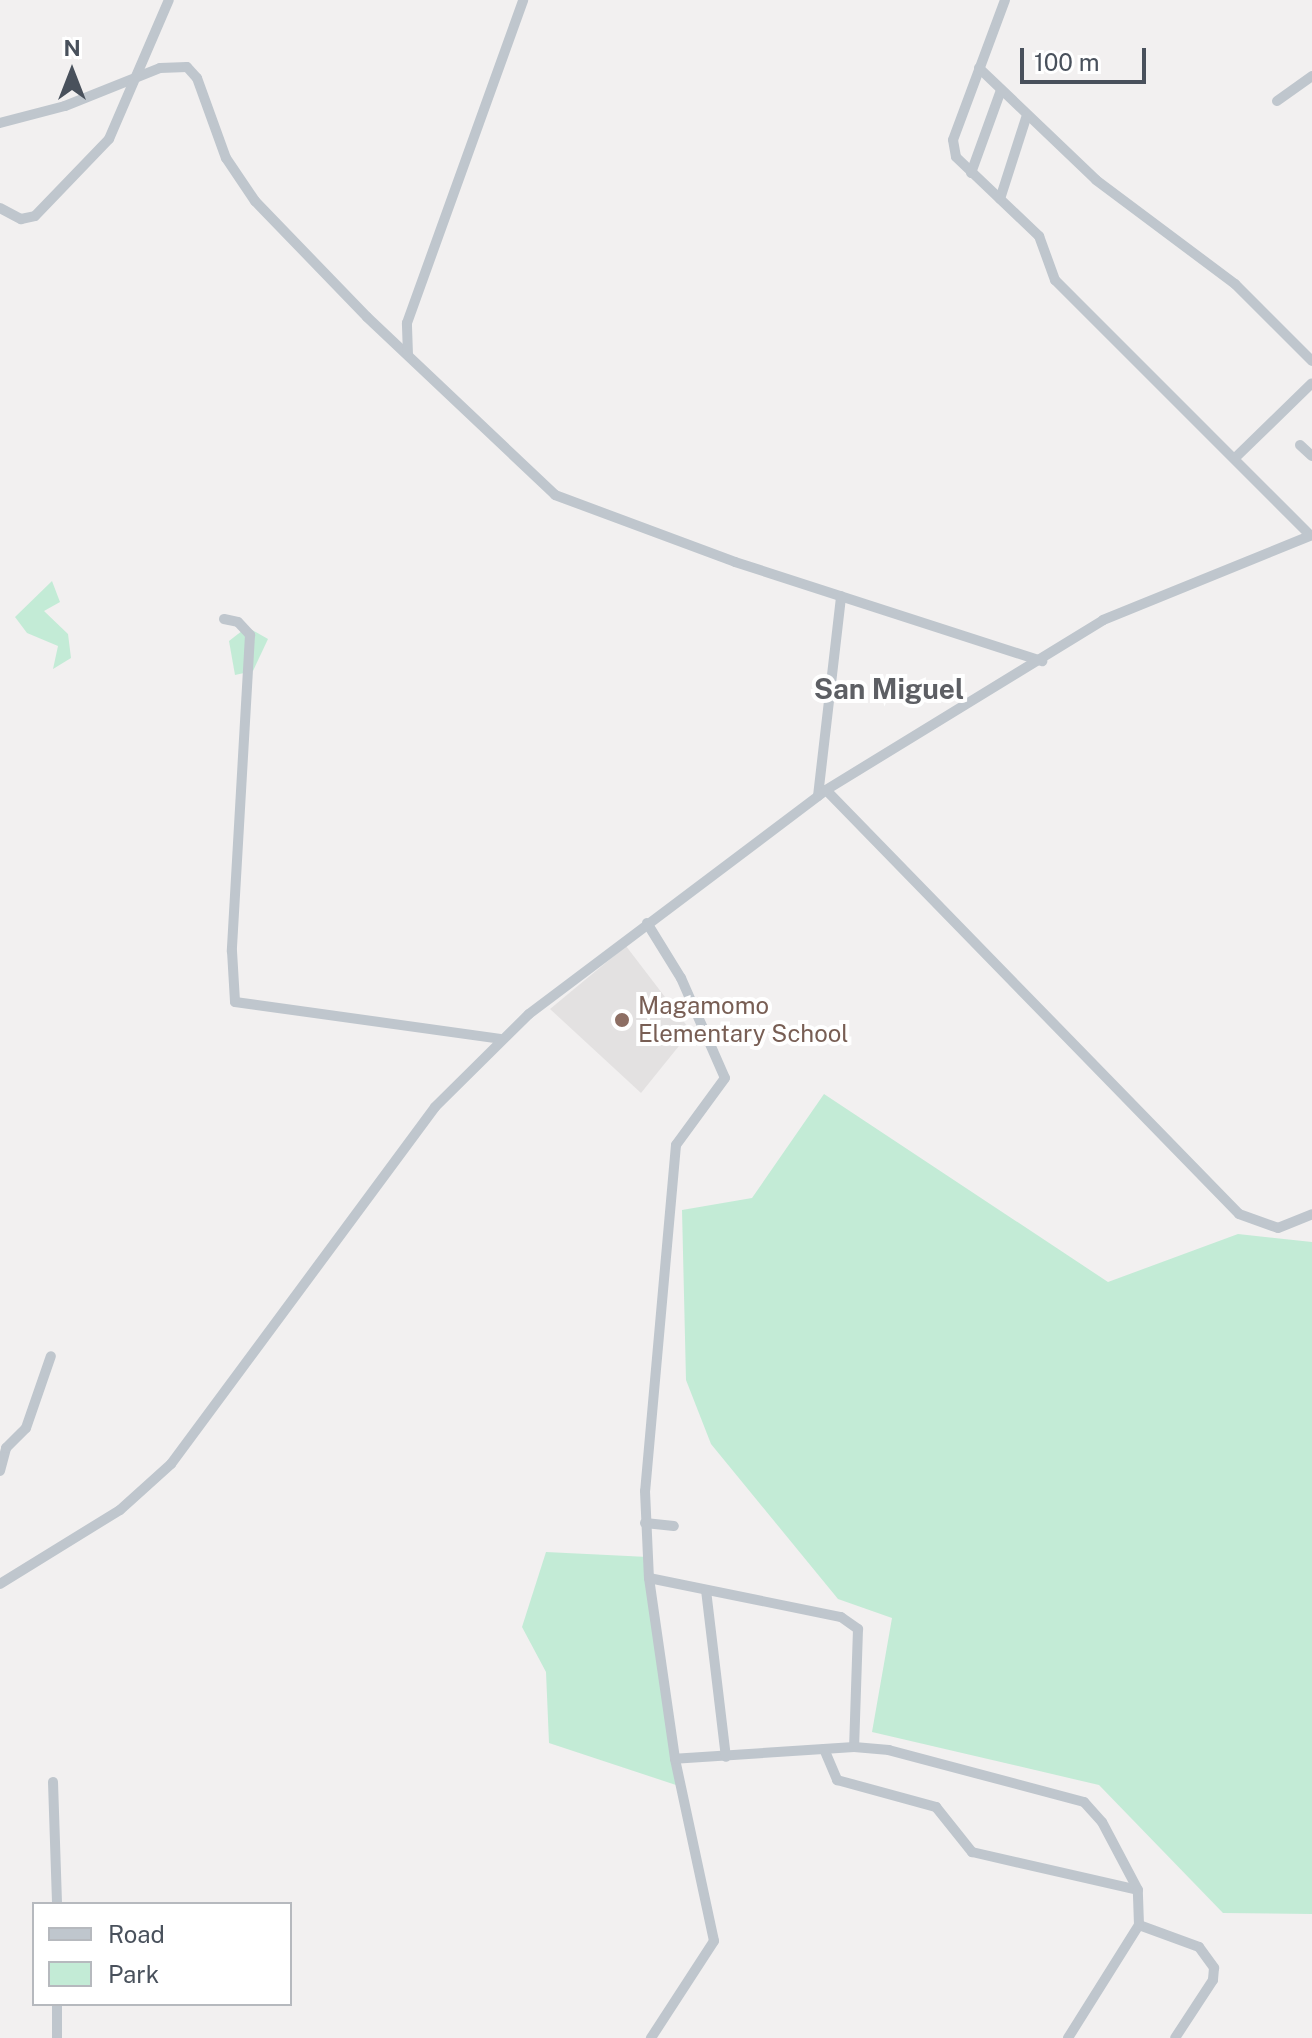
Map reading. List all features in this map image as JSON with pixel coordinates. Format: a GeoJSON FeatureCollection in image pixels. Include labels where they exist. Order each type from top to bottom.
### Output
{"type":"FeatureCollection","features":[{"type":"Feature","properties":{"kind":"street"},"geometry":{"type":"LineString","coordinates":[[0,208],[21,219],[47,207],[109,139],[169,0]]}},
{"type":"Feature","properties":{"kind":"street"},"geometry":{"type":"LineString","coordinates":[[408,355],[406,327],[523,0]]}},
{"type":"Feature","properties":{"kind":"street"},"geometry":{"type":"LineString","coordinates":[[0,1584],[120,1510],[171,1464],[435,1107],[500,1039],[647,923],[822,793],[1042,661],[1120,610],[1311,535],[1055,280],[1042,241],[971,173],[952,147],[1005,0]]}},
{"type":"Feature","properties":{"kind":"street"},"geometry":{"type":"LineString","coordinates":[[0,123],[65,106],[174,65],[191,71],[226,158],[246,190],[386,336],[538,482],[564,500],[841,596],[1042,661]]}},
{"type":"Feature","properties":{"kind":"street"},"geometry":{"type":"LineString","coordinates":[[979,68],[1109,192],[1235,284],[1312,361]]}},
{"type":"Feature","properties":{"kind":"street"},"geometry":{"type":"LineString","coordinates":[[1277,101],[1312,76]]}},
{"type":"Feature","properties":{"kind":"street"},"geometry":{"type":"LineString","coordinates":[[971,173],[1001,90]]}},
{"type":"Feature","properties":{"kind":"street"},"geometry":{"type":"LineString","coordinates":[[1000,199],[1027,115]]}},
{"type":"Feature","properties":{"kind":"street"},"geometry":{"type":"LineString","coordinates":[[386,336],[406,327]]}},
{"type":"Feature","properties":{"kind":"street"},"geometry":{"type":"LineString","coordinates":[[1235,458],[1312,383]]}},
{"type":"Feature","properties":{"kind":"street"},"geometry":{"type":"LineString","coordinates":[[1300,445],[1312,456]]}},
{"type":"Feature","properties":{"kind":"street"},"geometry":{"type":"LineString","coordinates":[[822,793],[841,596]]}},
{"type":"Feature","properties":{"kind":"street"},"geometry":{"type":"LineString","coordinates":[[224,619],[238,622],[250,635],[232,951],[235,1002],[500,1039]]}},
{"type":"Feature","properties":{"kind":"street"},"geometry":{"type":"LineString","coordinates":[[822,793],[1239,1214],[1278,1228],[1312,1214]]}},
{"type":"Feature","properties":{"kind":"street"},"geometry":{"type":"LineString","coordinates":[[647,923],[681,978],[725,1078],[676,1145],[645,1523],[649,1578],[675,1759],[714,1941],[651,2038]]}},
{"type":"Feature","properties":{"kind":"street"},"geometry":{"type":"LineString","coordinates":[[0,1471],[6,1448],[26,1428],[51,1356]]}},
{"type":"Feature","properties":{"kind":"street"},"geometry":{"type":"LineString","coordinates":[[645,1523],[674,1526]]}},
{"type":"Feature","properties":{"kind":"street"},"geometry":{"type":"LineString","coordinates":[[649,1578],[855,1624],[859,1641],[854,1747]]}},
{"type":"Feature","properties":{"kind":"street"},"geometry":{"type":"LineString","coordinates":[[706,1590],[726,1757]]}},
{"type":"Feature","properties":{"kind":"street"},"geometry":{"type":"LineString","coordinates":[[675,1759],[854,1747],[889,1750],[1084,1802],[1102,1822],[1138,1890],[1139,1925],[1068,2038]]}},
{"type":"Feature","properties":{"kind":"street"},"geometry":{"type":"LineString","coordinates":[[824,1749],[837,1780],[936,1807],[972,1852],[1138,1890]]}},
{"type":"Feature","properties":{"kind":"street"},"geometry":{"type":"LineString","coordinates":[[53,1782],[57,1902]]}},
{"type":"Feature","properties":{"kind":"street"},"geometry":{"type":"LineString","coordinates":[[1139,1925],[1199,1947],[1214,1968],[1213,1980],[1175,2038]]}},
{"type":"Feature","properties":{"kind":"street"},"geometry":{"type":"LineString","coordinates":[[57,2006],[57,2038]]}},
{"type":"Feature","properties":{"kind":"shaded area","name":"Magamomo Elementary School"},"geometry":{"type":"Polygon","coordinates":[[[626,946],[691,1031],[641,1093],[550,1009],[626,946]]]}},
{"type":"Feature","properties":{"kind":"green space"},"geometry":{"type":"Polygon","coordinates":[[[52,581],[60,602],[44,611],[68,634],[71,658],[53,669],[58,646],[27,633],[15,617],[52,581]]]}},
{"type":"Feature","properties":{"kind":"green space"},"geometry":{"type":"Polygon","coordinates":[[[247,627],[268,639],[253,671],[235,675],[229,641],[247,627]]]}},
{"type":"Feature","properties":{"kind":"green space"},"geometry":{"type":"Polygon","coordinates":[[[824,1094],[1108,1282],[1238,1234],[1312,1242],[1312,1914],[1223,1913],[1099,1785],[872,1732],[892,1618],[838,1599],[711,1444],[686,1380],[682,1210],[752,1198],[824,1094]]]}},
{"type":"Feature","properties":{"kind":"green space"},"geometry":{"type":"Polygon","coordinates":[[[546,1552],[648,1557],[679,1786],[549,1743],[546,1672],[522,1627],[546,1552]]]}},
{"type":"Feature","properties":{"kind":"place","name":"Magamomo Elementary School"},"geometry":{"type":"Point","coordinates":[622,1020]}},
{"type":"Feature","properties":{"kind":"district","name":"San Miguel"},"geometry":{"type":"Point","coordinates":[889,689]}}]}
